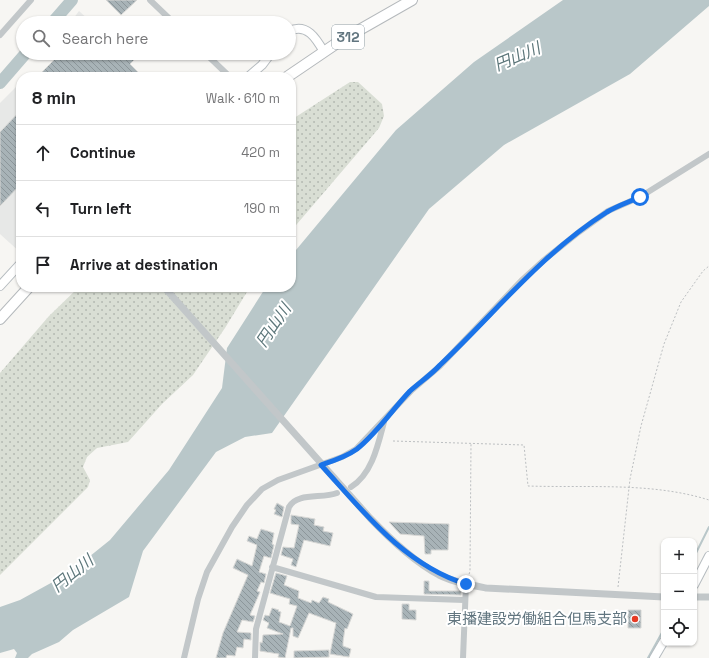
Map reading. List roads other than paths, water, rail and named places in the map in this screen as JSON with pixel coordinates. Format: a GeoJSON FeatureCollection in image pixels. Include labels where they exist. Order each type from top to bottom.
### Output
{"type":"FeatureCollection","features":[{"type":"Feature","properties":{"kind":"highway","name":"312"},"geometry":{"type":"LineString","coordinates":[[294,72],[324,52],[412,0]]}},
{"type":"Feature","properties":{"kind":"highway"},"geometry":{"type":"LineString","coordinates":[[0,319],[24,292]]}},
{"type":"Feature","properties":{"kind":"main road"},"geometry":{"type":"LineString","coordinates":[[296,29],[299,28],[308,31],[315,36],[324,52]]}},
{"type":"Feature","properties":{"kind":"main road"},"geometry":{"type":"LineString","coordinates":[[254,72],[266,60]]}},
{"type":"Feature","properties":{"kind":"main road"},"geometry":{"type":"LineString","coordinates":[[0,286],[16,268]]}},
{"type":"Feature","properties":{"kind":"main road"},"geometry":{"type":"LineString","coordinates":[[697,579],[709,556]]}},
{"type":"Feature","properties":{"kind":"main road"},"geometry":{"type":"LineString","coordinates":[[654,658],[661,646]]}},
{"type":"Feature","properties":{"kind":"street"},"geometry":{"type":"LineString","coordinates":[[17,16],[31,0]]}},
{"type":"Feature","properties":{"kind":"street"},"geometry":{"type":"LineString","coordinates":[[150,0],[167,16]]}},
{"type":"Feature","properties":{"kind":"street"},"geometry":{"type":"LineString","coordinates":[[0,36],[16,17]]}},
{"type":"Feature","properties":{"kind":"street"},"geometry":{"type":"LineString","coordinates":[[212,60],[225,72]]}},
{"type":"Feature","properties":{"kind":"street"},"geometry":{"type":"LineString","coordinates":[[184,658],[198,599],[207,572],[231,529],[247,505],[262,489],[318,462],[342,457],[356,449],[412,390],[440,366],[521,281],[579,232],[608,211],[640,197],[709,154]]}},
{"type":"Feature","properties":{"kind":"street"},"geometry":{"type":"LineString","coordinates":[[168,292],[318,462],[388,538],[416,560],[439,575],[466,584],[513,590],[661,597]]}},
{"type":"Feature","properties":{"kind":"street"},"geometry":{"type":"LineString","coordinates":[[351,487],[360,480],[366,472],[384,421]]}},
{"type":"Feature","properties":{"kind":"street"},"geometry":{"type":"LineString","coordinates":[[255,658],[256,629],[272,567],[292,502],[300,498],[326,497],[337,493]]}},
{"type":"Feature","properties":{"kind":"street"},"geometry":{"type":"LineString","coordinates":[[272,567],[376,597],[464,600]]}},
{"type":"Feature","properties":{"kind":"street"},"geometry":{"type":"LineString","coordinates":[[463,658],[464,600],[466,584]]}},
{"type":"Feature","properties":{"kind":"street"},"geometry":{"type":"LineString","coordinates":[[697,597],[709,597]]}},
{"type":"Feature","properties":{"kind":"water","name":"円山川"},"geometry":{"type":"Polygon","coordinates":[[[563,0],[709,0],[709,6],[630,74],[504,145],[429,209],[272,433],[245,437],[216,452],[143,551],[129,597],[73,630],[59,642],[32,654],[28,658],[15,658],[17,653],[14,649],[0,653],[0,607],[20,600],[69,573],[110,540],[169,470],[222,388],[227,348],[263,292],[296,292],[296,250],[396,130],[474,62],[563,0]]]}},
{"type":"Feature","properties":{"kind":"waterway"},"geometry":{"type":"LineString","coordinates":[[58,16],[72,0]]}},
{"type":"Feature","properties":{"kind":"waterway"},"geometry":{"type":"LineString","coordinates":[[0,83],[20,60]]}},
{"type":"Feature","properties":{"kind":"waterway"},"geometry":{"type":"LineString","coordinates":[[697,551],[709,527]]}},
{"type":"Feature","properties":{"kind":"waterway"},"geometry":{"type":"LineString","coordinates":[[648,658],[661,634]]}},
{"type":"Feature","properties":{"kind":"place","name":"東播建設労働組合但馬支部"},"geometry":{"type":"Point","coordinates":[635,619]}}]}
